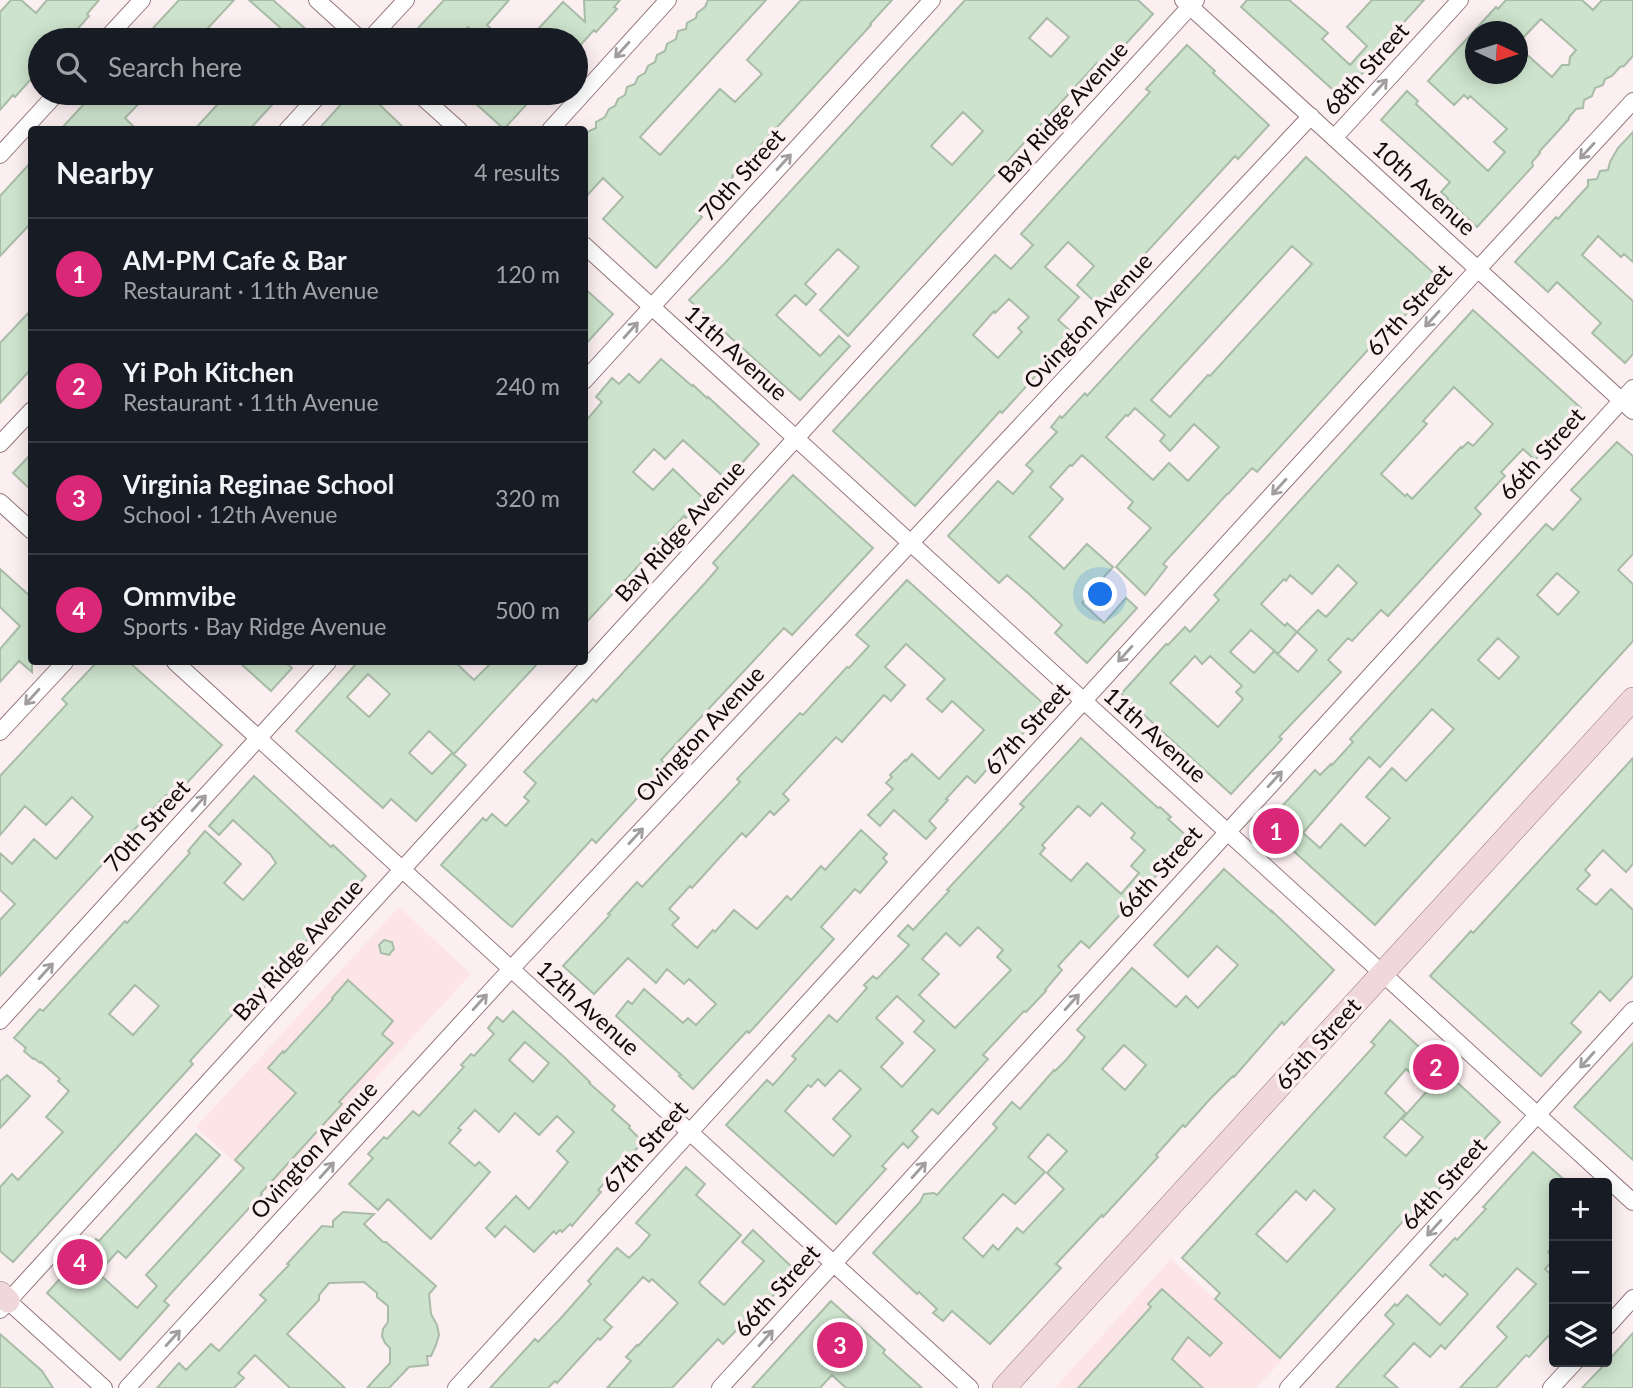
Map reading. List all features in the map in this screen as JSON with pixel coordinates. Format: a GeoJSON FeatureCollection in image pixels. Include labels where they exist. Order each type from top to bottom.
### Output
{"type":"FeatureCollection","features":[{"type":"Feature","properties":{"kind":"main road","name":"65th Street"},"geometry":{"type":"LineString","coordinates":[[1004,1388],[1633,699]]}},
{"type":"Feature","properties":{"kind":"street"},"geometry":{"type":"LineString","coordinates":[[116,28],[142,0]]}},
{"type":"Feature","properties":{"kind":"street"},"geometry":{"type":"LineString","coordinates":[[317,0],[348,28]]}},
{"type":"Feature","properties":{"kind":"street"},"geometry":{"type":"LineString","coordinates":[[380,28],[406,0]]}},
{"type":"Feature","properties":{"kind":"street"},"geometry":{"type":"LineString","coordinates":[[588,88],[668,0]]}},
{"type":"Feature","properties":{"kind":"street","name":"70th Street"},"geometry":{"type":"LineString","coordinates":[[588,377],[933,0]]}},
{"type":"Feature","properties":{"kind":"street","name":"68th Street"},"geometry":{"type":"LineString","coordinates":[[1334,138],[1460,0]]}},
{"type":"Feature","properties":{"kind":"street","name":"10th Avenue"},"geometry":{"type":"LineString","coordinates":[[1190,2],[1334,138],[1627,406]]}},
{"type":"Feature","properties":{"kind":"street","name":"Bay Ridge Avenue"},"geometry":{"type":"LineString","coordinates":[[3,1301],[796,438],[1190,2]]}},
{"type":"Feature","properties":{"kind":"street","name":"67th Street"},"geometry":{"type":"LineString","coordinates":[[456,1388],[1633,101]]}},
{"type":"Feature","properties":{"kind":"street"},"geometry":{"type":"LineString","coordinates":[[0,155],[46,105]]}},
{"type":"Feature","properties":{"kind":"street"},"geometry":{"type":"LineString","coordinates":[[291,126],[310,105]]}},
{"type":"Feature","properties":{"kind":"street"},"geometry":{"type":"LineString","coordinates":[[431,105],[454,126]]}},
{"type":"Feature","properties":{"kind":"street"},"geometry":{"type":"LineString","coordinates":[[554,126],[573,105]]}},
{"type":"Feature","properties":{"kind":"street","name":"Ovington Avenue"},"geometry":{"type":"LineString","coordinates":[[127,1388],[511,969],[1311,116]]}},
{"type":"Feature","properties":{"kind":"street","name":"11th Avenue"},"geometry":{"type":"LineString","coordinates":[[588,249],[1633,1202]]}},
{"type":"Feature","properties":{"kind":"street","name":"66th Street"},"geometry":{"type":"LineString","coordinates":[[720,1388],[1227,831],[1627,406],[1633,388]]}},
{"type":"Feature","properties":{"kind":"street"},"geometry":{"type":"LineString","coordinates":[[0,444],[28,414]]}},
{"type":"Feature","properties":{"kind":"street"},"geometry":{"type":"LineString","coordinates":[[0,502],[28,526]]}},
{"type":"Feature","properties":{"kind":"street"},"geometry":{"type":"LineString","coordinates":[[0,732],[62,665]]}},
{"type":"Feature","properties":{"kind":"street","name":"12th Avenue"},"geometry":{"type":"LineString","coordinates":[[178,665],[970,1388]]}},
{"type":"Feature","properties":{"kind":"street","name":"70th Street"},"geometry":{"type":"LineString","coordinates":[[0,1021],[325,665]]}},
{"type":"Feature","properties":{"kind":"street","name":"64th Street"},"geometry":{"type":"LineString","coordinates":[[1288,1388],[1633,1010]]}},
{"type":"Feature","properties":{"kind":"street"},"geometry":{"type":"LineString","coordinates":[[1612,1321],[1633,1298]]}},
{"type":"Feature","properties":{"kind":"street"},"geometry":{"type":"LineString","coordinates":[[3,1301],[104,1388]]}},
{"type":"Feature","properties":{"kind":"street"},"geometry":{"type":"LineString","coordinates":[[1551,1388],[1570,1367]]}},
{"type":"Feature","properties":{"kind":"shaded area"},"geometry":{"type":"Polygon","coordinates":[[[399,907],[471,974],[269,1194],[196,1127],[399,907]]]}},
{"type":"Feature","properties":{"kind":"shaded area"},"geometry":{"type":"Polygon","coordinates":[[[1171,1259],[1282,1360],[1256,1388],[1055,1388],[1171,1259]]]}},
{"type":"Feature","properties":{"kind":"building"},"geometry":{"type":"Polygon","coordinates":[[[11,0],[21,0],[36,13],[47,0],[99,0],[78,28],[28,28],[28,82],[0,110],[0,12],[11,0]]]}},
{"type":"Feature","properties":{"kind":"building"},"geometry":{"type":"Polygon","coordinates":[[[179,0],[234,0],[208,28],[153,28],[179,0]]]}},
{"type":"Feature","properties":{"kind":"building"},"geometry":{"type":"Polygon","coordinates":[[[249,0],[273,0],[304,28],[281,28],[249,0]]]}},
{"type":"Feature","properties":{"kind":"building"},"geometry":{"type":"Polygon","coordinates":[[[444,0],[509,0],[487,25],[490,28],[418,28],[444,0]]]}},
{"type":"Feature","properties":{"kind":"building"},"geometry":{"type":"Polygon","coordinates":[[[584,0],[620,0],[614,7],[617,9],[596,32],[594,30],[588,37],[588,28],[539,28],[563,2],[585,22],[584,0]]]}},
{"type":"Feature","properties":{"kind":"building"},"geometry":{"type":"Polygon","coordinates":[[[708,0],[766,0],[640,137],[660,155],[720,89],[735,102],[762,74],[747,60],[801,0],[892,0],[732,176],[699,214],[702,217],[656,268],[603,219],[623,197],[603,178],[588,195],[588,132],[596,128],[596,122],[605,117],[618,99],[625,95],[627,87],[635,84],[648,66],[655,62],[657,55],[665,51],[667,44],[676,39],[678,31],[686,29],[687,23],[696,18],[697,13],[705,7],[708,0]]]}},
{"type":"Feature","properties":{"kind":"building"},"geometry":{"type":"Polygon","coordinates":[[[965,0],[1138,0],[1153,14],[1103,69],[1097,63],[848,336],[820,310],[859,267],[838,249],[805,284],[816,294],[806,305],[795,295],[776,315],[820,356],[839,336],[850,346],[800,400],[689,300],[965,0]],[[1047,18],[1029,38],[1051,57],[1069,37],[1047,18]],[[963,112],[931,146],[952,165],[983,131],[963,112]]]}},
{"type":"Feature","properties":{"kind":"building"},"geometry":{"type":"Polygon","coordinates":[[[1247,0],[1289,0],[1328,33],[1322,39],[1350,65],[1367,46],[1347,27],[1372,0],[1424,0],[1341,97],[1241,7],[1247,0]]]}},
{"type":"Feature","properties":{"kind":"building"},"geometry":{"type":"Polygon","coordinates":[[[1506,0],[1582,0],[1593,10],[1602,0],[1633,0],[1633,56],[1612,76],[1605,79],[1603,85],[1595,88],[1592,96],[1584,100],[1583,108],[1576,109],[1539,152],[1532,162],[1533,166],[1477,227],[1441,192],[1450,182],[1381,120],[1407,91],[1418,101],[1416,104],[1488,171],[1505,152],[1494,142],[1507,129],[1470,96],[1468,99],[1464,95],[1454,105],[1428,81],[1465,41],[1465,84],[1528,84],[1528,56],[1552,77],[1562,65],[1569,65],[1570,57],[1576,50],[1541,19],[1528,33],[1528,21],[1483,21],[1496,7],[1498,9],[1506,0]]]}},
{"type":"Feature","properties":{"kind":"building"},"geometry":{"type":"Polygon","coordinates":[[[1187,45],[1269,125],[1238,159],[1235,156],[1098,305],[1077,285],[1094,266],[1067,243],[1045,267],[1079,297],[1058,320],[1074,334],[915,506],[833,431],[995,255],[1011,269],[1033,245],[1021,234],[1150,92],[1146,89],[1187,45]],[[1009,299],[995,313],[994,311],[973,335],[998,358],[1022,332],[1018,328],[1029,317],[1009,299]]]}},
{"type":"Feature","properties":{"kind":"building"},"geometry":{"type":"Polygon","coordinates":[[[83,105],[137,105],[125,118],[133,126],[64,126],[83,105]]]}},
{"type":"Feature","properties":{"kind":"building"},"geometry":{"type":"Polygon","coordinates":[[[217,105],[272,105],[253,126],[198,126],[217,105]]]}},
{"type":"Feature","properties":{"kind":"building"},"geometry":{"type":"Polygon","coordinates":[[[340,105],[380,105],[402,126],[322,126],[340,105]]]}},
{"type":"Feature","properties":{"kind":"building"},"geometry":{"type":"Polygon","coordinates":[[[477,105],[526,105],[507,126],[501,126],[477,105]]]}},
{"type":"Feature","properties":{"kind":"building"},"geometry":{"type":"Polygon","coordinates":[[[1633,132],[1633,262],[1624,254],[1621,257],[1598,236],[1582,255],[1633,301],[1633,354],[1625,363],[1592,333],[1601,323],[1557,282],[1548,292],[1515,262],[1588,186],[1588,180],[1597,179],[1600,171],[1608,170],[1618,148],[1633,132]]]}},
{"type":"Feature","properties":{"kind":"building"},"geometry":{"type":"Polygon","coordinates":[[[1306,157],[1439,278],[1389,334],[1385,331],[1257,472],[1252,468],[1227,494],[1163,564],[1167,567],[1145,595],[1116,567],[1151,528],[1128,508],[1133,502],[1082,455],[1070,465],[1050,487],[1063,499],[1029,537],[1064,569],[1087,544],[1113,567],[1082,603],[1104,623],[1126,598],[1137,608],[1087,663],[1055,633],[1062,625],[1029,594],[1007,575],[999,583],[948,536],[998,481],[1013,494],[1033,471],[1026,465],[1057,432],[1051,427],[1085,393],[1087,396],[1306,157]],[[1292,246],[1151,400],[1170,417],[1312,264],[1292,246]],[[1135,408],[1106,437],[1153,480],[1169,463],[1188,481],[1219,447],[1194,424],[1170,451],[1160,441],[1165,435],[1135,408]]]}},
{"type":"Feature","properties":{"kind":"building"},"geometry":{"type":"Polygon","coordinates":[[[28,165],[28,226],[0,256],[0,196],[28,165]]]}},
{"type":"Feature","properties":{"kind":"building"},"geometry":{"type":"Polygon","coordinates":[[[588,292],[613,314],[588,342],[588,292]]]}},
{"type":"Feature","properties":{"kind":"building"},"geometry":{"type":"Polygon","coordinates":[[[1473,310],[1581,408],[1535,460],[1523,449],[1501,472],[1505,476],[1475,508],[1481,514],[1388,616],[1381,610],[1352,641],[1348,638],[1328,660],[1341,672],[1279,737],[1282,739],[1231,794],[1121,694],[1166,644],[1185,627],[1190,632],[1219,600],[1214,595],[1473,310]],[[1454,387],[1423,421],[1427,424],[1381,474],[1412,499],[1461,447],[1468,442],[1473,446],[1493,424],[1454,387]],[[1338,565],[1312,594],[1290,575],[1261,604],[1285,626],[1287,623],[1297,632],[1318,610],[1326,617],[1357,583],[1338,565]],[[1251,630],[1230,652],[1254,673],[1274,651],[1298,672],[1317,650],[1297,632],[1278,654],[1251,630]],[[1195,656],[1170,683],[1218,727],[1243,699],[1236,692],[1242,686],[1210,656],[1202,664],[1195,656]]]}},
{"type":"Feature","properties":{"kind":"building"},"geometry":{"type":"Polygon","coordinates":[[[28,313],[28,372],[0,403],[0,343],[28,313]]]}},
{"type":"Feature","properties":{"kind":"building"},"geometry":{"type":"Polygon","coordinates":[[[661,359],[759,444],[727,480],[683,440],[665,459],[654,449],[633,472],[653,490],[673,469],[704,499],[686,518],[684,516],[588,621],[588,418],[602,402],[596,397],[612,378],[619,384],[629,374],[639,383],[661,359]]]}},
{"type":"Feature","properties":{"kind":"building"},"geometry":{"type":"Polygon","coordinates":[[[1617,442],[1633,456],[1633,554],[1618,570],[1633,584],[1633,641],[1375,925],[1265,825],[1315,770],[1320,775],[1332,765],[1353,742],[1350,739],[1546,524],[1553,530],[1581,499],[1571,490],[1617,442]],[[1557,573],[1537,595],[1558,615],[1579,592],[1557,573]],[[1498,638],[1478,660],[1499,679],[1519,657],[1498,638]],[[1432,709],[1380,767],[1369,757],[1303,833],[1320,848],[1341,824],[1365,846],[1390,818],[1366,797],[1392,768],[1406,781],[1454,729],[1432,709]]]}},
{"type":"Feature","properties":{"kind":"building"},"geometry":{"type":"Polygon","coordinates":[[[28,457],[28,487],[13,473],[28,457]]]}},
{"type":"Feature","properties":{"kind":"building"},"geometry":{"type":"Polygon","coordinates":[[[793,475],[873,548],[792,635],[784,628],[661,760],[669,767],[653,785],[651,783],[596,843],[592,839],[512,927],[441,865],[483,818],[486,821],[492,814],[506,826],[529,801],[524,797],[536,783],[524,772],[593,699],[596,702],[706,582],[718,568],[713,563],[793,475]]]}},
{"type":"Feature","properties":{"kind":"building"},"geometry":{"type":"Polygon","coordinates":[[[0,569],[28,594],[28,665],[32,665],[32,672],[19,661],[0,682],[0,649],[20,626],[0,607],[0,569]]]}},
{"type":"Feature","properties":{"kind":"building"},"geometry":{"type":"Polygon","coordinates":[[[907,580],[1047,707],[975,783],[967,776],[929,821],[936,828],[926,839],[894,810],[880,826],[868,815],[893,789],[886,783],[905,760],[912,754],[939,779],[984,730],[952,701],[942,712],[927,699],[945,679],[906,644],[885,667],[905,685],[891,701],[884,695],[842,742],[836,737],[783,794],[789,800],[774,815],[770,811],[746,837],[742,833],[669,909],[679,918],[672,925],[697,948],[734,910],[757,929],[787,896],[791,900],[821,866],[825,870],[861,830],[887,854],[883,858],[887,862],[860,893],[855,889],[821,927],[834,939],[749,1033],[747,1031],[693,1089],[616,1016],[628,1001],[632,1004],[644,989],[683,1023],[688,1018],[696,1025],[716,1004],[689,979],[684,984],[667,969],[656,983],[628,958],[594,994],[563,966],[637,882],[642,887],[740,782],[737,779],[869,646],[856,635],[907,580]]]}},
{"type":"Feature","properties":{"kind":"building"},"geometry":{"type":"Polygon","coordinates":[[[94,665],[132,665],[222,745],[172,799],[166,795],[0,976],[0,920],[15,904],[0,890],[0,853],[12,864],[34,839],[56,859],[93,817],[72,797],[46,825],[25,806],[0,835],[0,776],[67,704],[62,699],[94,665]]]}},
{"type":"Feature","properties":{"kind":"building"},"geometry":{"type":"Polygon","coordinates":[[[242,665],[288,665],[292,668],[271,691],[242,665]]]}},
{"type":"Feature","properties":{"kind":"building"},"geometry":{"type":"Polygon","coordinates":[[[355,665],[458,665],[474,680],[489,665],[536,665],[454,754],[429,731],[409,753],[432,774],[452,753],[466,765],[416,821],[391,799],[383,808],[296,731],[355,665]],[[368,674],[347,697],[369,717],[390,694],[368,674]]]}},
{"type":"Feature","properties":{"kind":"building"},"geometry":{"type":"Polygon","coordinates":[[[1081,738],[1171,817],[1168,819],[1190,839],[1089,948],[1081,941],[1058,966],[1062,970],[1046,991],[983,1055],[988,1059],[938,1114],[932,1109],[912,1131],[918,1137],[908,1148],[903,1143],[882,1166],[886,1169],[836,1224],[726,1125],[767,1080],[773,1085],[796,1059],[792,1056],[829,1015],[837,1022],[867,988],[864,985],[873,976],[877,979],[909,945],[898,936],[908,925],[913,930],[1024,807],[1020,804],[1081,738]],[[1102,803],[1090,816],[1078,806],[1042,845],[1045,848],[1040,854],[1071,881],[1087,863],[1121,894],[1139,873],[1131,866],[1145,850],[1131,838],[1135,833],[1102,803]],[[978,927],[960,946],[946,933],[922,959],[939,974],[919,995],[955,1028],[1011,970],[997,957],[1003,950],[978,927]],[[897,996],[876,1018],[903,1043],[881,1067],[902,1087],[935,1050],[914,1032],[924,1021],[897,996]],[[840,1070],[825,1086],[818,1079],[811,1087],[808,1085],[785,1111],[833,1156],[851,1136],[833,1119],[861,1089],[840,1070]]]}},
{"type":"Feature","properties":{"kind":"building"},"geometry":{"type":"Polygon","coordinates":[[[1633,758],[1633,864],[1626,872],[1603,850],[1585,870],[1590,875],[1577,889],[1596,905],[1611,889],[1633,910],[1633,976],[1610,1001],[1600,991],[1571,1023],[1581,1032],[1541,1076],[1430,976],[1471,931],[1473,933],[1633,758]]]}},
{"type":"Feature","properties":{"kind":"building"},"geometry":{"type":"Polygon","coordinates":[[[254,776],[366,876],[245,1008],[242,1004],[190,1061],[193,1064],[13,1262],[0,1251],[0,1187],[12,1174],[18,1180],[63,1132],[46,1117],[69,1091],[41,1062],[24,1051],[26,1048],[14,1038],[40,1009],[43,1011],[125,921],[127,923],[190,853],[188,851],[205,831],[241,864],[224,883],[243,900],[276,863],[270,854],[233,820],[219,835],[209,826],[254,776]],[[135,985],[109,1014],[133,1035],[159,1006],[135,985]]]}},
{"type":"Feature","properties":{"kind":"building"},"geometry":{"type":"Polygon","coordinates":[[[1224,869],[1334,970],[1284,1025],[1282,1022],[1234,1077],[1185,1127],[1183,1125],[1156,1155],[1158,1157],[1056,1264],[1061,1268],[990,1344],[952,1311],[943,1321],[933,1313],[937,1309],[873,1253],[920,1202],[924,1194],[937,1195],[997,1128],[993,1124],[1012,1102],[1020,1109],[1067,1059],[1085,1037],[1077,1030],[1132,968],[1176,1007],[1186,996],[1198,1008],[1238,965],[1217,946],[1188,977],[1154,945],[1224,869]],[[1124,1045],[1102,1069],[1125,1090],[1146,1065],[1124,1045]],[[1048,1134],[1028,1157],[1045,1172],[1015,1204],[1003,1194],[963,1238],[983,1257],[993,1245],[998,1250],[1017,1228],[1023,1233],[1064,1189],[1047,1173],[1067,1151],[1048,1134]]]}},
{"type":"Feature","properties":{"kind":"building"},"geometry":{"type":"Polygon","coordinates":[[[384,940],[392,942],[394,949],[389,955],[381,953],[379,945],[384,940]]]}},
{"type":"Feature","properties":{"kind":"building"},"geometry":{"type":"Polygon","coordinates":[[[348,980],[393,1021],[382,1034],[393,1043],[339,1102],[342,1104],[164,1301],[169,1305],[120,1360],[47,1293],[96,1239],[99,1241],[196,1134],[220,1155],[126,1258],[118,1251],[98,1273],[137,1308],[157,1286],[146,1275],[244,1168],[235,1160],[296,1093],[268,1068],[348,980]]]}},
{"type":"Feature","properties":{"kind":"building"},"geometry":{"type":"Polygon","coordinates":[[[513,1011],[615,1106],[612,1110],[643,1142],[598,1190],[601,1192],[572,1226],[570,1224],[556,1234],[554,1231],[534,1252],[505,1226],[495,1237],[486,1228],[516,1196],[529,1209],[568,1162],[557,1151],[574,1132],[557,1116],[539,1135],[515,1113],[499,1132],[475,1110],[458,1128],[461,1130],[449,1143],[475,1166],[479,1162],[490,1172],[431,1239],[388,1199],[378,1210],[349,1184],[373,1158],[368,1154],[384,1137],[387,1139],[413,1111],[419,1116],[464,1067],[461,1065],[471,1054],[474,1056],[494,1034],[488,1028],[497,1017],[503,1022],[513,1011]],[[525,1042],[509,1060],[533,1082],[549,1063],[525,1042]]]}},
{"type":"Feature","properties":{"kind":"building"},"geometry":{"type":"Polygon","coordinates":[[[1390,1020],[1500,1122],[1409,1222],[1405,1219],[1280,1358],[1215,1299],[1220,1293],[1182,1258],[1375,1045],[1371,1042],[1390,1020]],[[1406,1069],[1385,1093],[1406,1113],[1384,1137],[1406,1156],[1423,1137],[1402,1119],[1429,1089],[1406,1069]],[[1314,1190],[1306,1200],[1296,1191],[1256,1234],[1287,1262],[1335,1209],[1314,1190]]]}},
{"type":"Feature","properties":{"kind":"building"},"geometry":{"type":"Polygon","coordinates":[[[1633,1043],[1633,1160],[1574,1107],[1633,1043]]]}},
{"type":"Feature","properties":{"kind":"building"},"geometry":{"type":"Polygon","coordinates":[[[7,1075],[30,1096],[0,1128],[0,1081],[7,1075]]]}},
{"type":"Feature","properties":{"kind":"building"},"geometry":{"type":"Polygon","coordinates":[[[1533,1152],[1562,1178],[1549,1178],[1549,1265],[1545,1269],[1549,1273],[1549,1337],[1529,1357],[1526,1355],[1496,1388],[1460,1388],[1507,1337],[1497,1327],[1536,1284],[1517,1268],[1445,1349],[1441,1345],[1430,1357],[1414,1343],[1384,1376],[1398,1388],[1336,1388],[1394,1324],[1385,1315],[1407,1295],[1440,1325],[1468,1294],[1430,1265],[1486,1209],[1483,1207],[1533,1152]]]}},
{"type":"Feature","properties":{"kind":"building"},"geometry":{"type":"Polygon","coordinates":[[[686,1167],[705,1184],[696,1195],[741,1235],[699,1282],[701,1285],[724,1305],[764,1261],[742,1242],[753,1230],[793,1268],[794,1273],[751,1319],[749,1317],[723,1344],[718,1339],[672,1388],[607,1388],[631,1361],[626,1357],[678,1303],[652,1279],[649,1282],[643,1277],[604,1320],[612,1327],[600,1340],[598,1338],[557,1383],[555,1381],[548,1388],[490,1388],[535,1339],[538,1342],[561,1318],[591,1284],[588,1281],[617,1248],[629,1258],[639,1248],[650,1235],[636,1223],[686,1167]]]}},
{"type":"Feature","properties":{"kind":"building"},"geometry":{"type":"Polygon","coordinates":[[[343,1212],[374,1214],[364,1224],[436,1286],[429,1294],[431,1314],[439,1335],[431,1356],[427,1356],[428,1365],[409,1367],[389,1388],[367,1388],[390,1363],[390,1348],[382,1336],[388,1322],[388,1306],[364,1282],[329,1283],[319,1295],[319,1300],[287,1334],[345,1388],[290,1388],[255,1355],[238,1373],[244,1378],[234,1388],[157,1388],[179,1363],[186,1370],[211,1344],[219,1351],[266,1300],[260,1295],[289,1265],[287,1264],[322,1226],[333,1227],[333,1221],[343,1212]]]}},
{"type":"Feature","properties":{"kind":"building"},"geometry":{"type":"Polygon","coordinates":[[[1162,1289],[1222,1343],[1210,1356],[1188,1337],[1172,1359],[1203,1388],[1078,1388],[1151,1307],[1148,1304],[1162,1289]]]}},
{"type":"Feature","properties":{"kind":"building"},"geometry":{"type":"Polygon","coordinates":[[[831,1301],[922,1388],[846,1388],[832,1375],[820,1388],[752,1388],[831,1301]]]}},
{"type":"Feature","properties":{"kind":"building"},"geometry":{"type":"Polygon","coordinates":[[[1633,1333],[1633,1388],[1582,1388],[1602,1367],[1612,1367],[1612,1356],[1633,1333]]]}},
{"type":"Feature","properties":{"kind":"building"},"geometry":{"type":"Polygon","coordinates":[[[0,1334],[42,1371],[53,1388],[0,1388],[0,1334]]]}},
{"type":"Feature","properties":{"kind":"place","name":"AM-PM Cafe & Bar"},"geometry":{"type":"Point","coordinates":[1276,831]}},
{"type":"Feature","properties":{"kind":"place","name":"Yi Poh Kitchen"},"geometry":{"type":"Point","coordinates":[1436,1067]}},
{"type":"Feature","properties":{"kind":"place","name":"Ommvibe"},"geometry":{"type":"Point","coordinates":[80,1262]}},
{"type":"Feature","properties":{"kind":"place","name":"Virginia Reginae School"},"geometry":{"type":"Point","coordinates":[840,1345]}}]}
